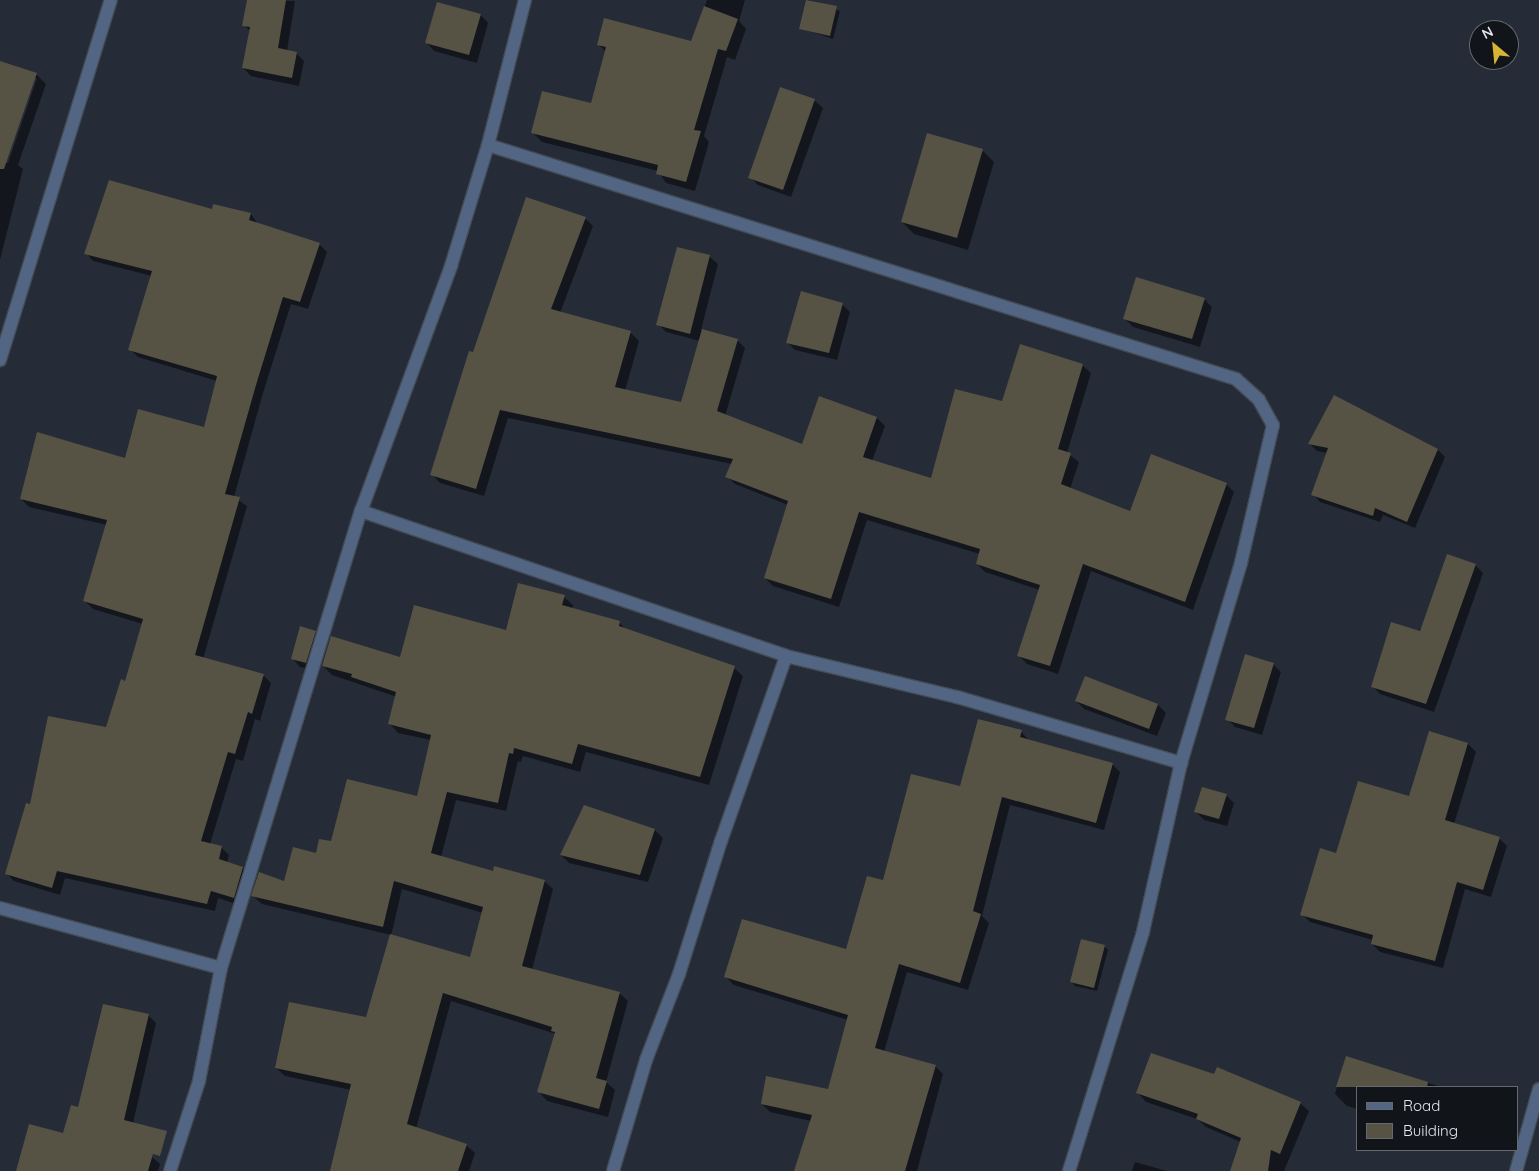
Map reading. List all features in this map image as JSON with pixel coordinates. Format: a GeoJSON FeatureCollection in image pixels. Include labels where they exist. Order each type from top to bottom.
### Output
{"type":"FeatureCollection","features":[{"type":"Feature","properties":{"kind":"street"},"geometry":{"type":"LineString","coordinates":[[0,360],[111,0]]}},
{"type":"Feature","properties":{"kind":"street"},"geometry":{"type":"LineString","coordinates":[[170,1171],[198,1081],[221,968],[361,511],[451,266],[488,145],[524,0]]}},
{"type":"Feature","properties":{"kind":"street"},"geometry":{"type":"LineString","coordinates":[[488,145],[1236,379],[1259,400],[1273,425],[1250,510],[1241,563],[1181,763],[1143,932],[1068,1171]]}},
{"type":"Feature","properties":{"kind":"street"},"geometry":{"type":"LineString","coordinates":[[361,511],[786,656],[957,697],[1181,763]]}},
{"type":"Feature","properties":{"kind":"street"},"geometry":{"type":"LineString","coordinates":[[614,1171],[646,1060],[679,974],[721,841],[786,656]]}},
{"type":"Feature","properties":{"kind":"street"},"geometry":{"type":"LineString","coordinates":[[0,908],[221,968]]}},
{"type":"Feature","properties":{"kind":"street"},"geometry":{"type":"LineString","coordinates":[[1516,1171],[1539,1089]]}},
{"type":"Feature","properties":{"kind":"building"},"geometry":{"type":"Polygon","coordinates":[[[247,0],[286,0],[278,48],[297,52],[292,78],[242,68],[250,27],[242,26],[247,0]]]}},
{"type":"Feature","properties":{"kind":"building"},"geometry":{"type":"Polygon","coordinates":[[[806,0],[837,6],[830,36],[799,29],[806,0]]]}},
{"type":"Feature","properties":{"kind":"building"},"geometry":{"type":"Polygon","coordinates":[[[437,2],[481,14],[469,55],[425,43],[437,2]]]}},
{"type":"Feature","properties":{"kind":"building"},"geometry":{"type":"Polygon","coordinates":[[[704,6],[738,19],[726,51],[718,49],[694,130],[701,131],[686,182],[656,174],[658,165],[531,133],[542,91],[591,103],[606,47],[597,45],[604,18],[691,41],[704,6]]]}},
{"type":"Feature","properties":{"kind":"building"},"geometry":{"type":"Polygon","coordinates":[[[0,61],[37,73],[4,169],[0,169],[0,61]]]}},
{"type":"Feature","properties":{"kind":"building"},"geometry":{"type":"Polygon","coordinates":[[[780,87],[815,99],[783,190],[748,178],[780,87]]]}},
{"type":"Feature","properties":{"kind":"building"},"geometry":{"type":"Polygon","coordinates":[[[927,133],[983,149],[957,238],[901,222],[927,133]]]}},
{"type":"Feature","properties":{"kind":"building"},"geometry":{"type":"Polygon","coordinates":[[[109,180],[212,209],[213,204],[251,213],[249,220],[320,243],[300,302],[283,297],[256,385],[225,494],[240,497],[195,655],[264,674],[252,714],[248,712],[235,754],[228,752],[201,841],[222,846],[219,859],[243,867],[234,898],[211,891],[207,904],[57,871],[52,888],[5,874],[26,803],[30,804],[48,716],[106,727],[121,679],[125,681],[143,619],[83,601],[107,520],[20,499],[37,432],[125,458],[138,409],[204,427],[217,376],[128,350],[152,271],[84,254],[109,180]]]}},
{"type":"Feature","properties":{"kind":"building"},"geometry":{"type":"Polygon","coordinates":[[[526,197],[586,217],[551,309],[631,331],[615,387],[681,402],[702,329],[738,339],[717,411],[802,444],[819,396],[877,417],[863,457],[931,478],[955,389],[1002,401],[1020,344],[1083,364],[1058,449],[1071,453],[1061,484],[1130,511],[1151,454],[1227,483],[1185,602],[1083,564],[1050,666],[1017,656],[1040,585],[976,564],[980,549],[859,512],[831,599],[764,578],[788,501],[725,477],[733,459],[500,410],[476,489],[430,475],[469,351],[473,352],[526,197]]]}},
{"type":"Feature","properties":{"kind":"building"},"geometry":{"type":"Polygon","coordinates":[[[677,247],[710,255],[690,334],[656,325],[677,247]]]}},
{"type":"Feature","properties":{"kind":"building"},"geometry":{"type":"Polygon","coordinates":[[[1136,277],[1205,298],[1192,339],[1123,319],[1136,277]]]}},
{"type":"Feature","properties":{"kind":"building"},"geometry":{"type":"Polygon","coordinates":[[[801,291],[843,303],[829,353],[786,343],[801,291]]]}},
{"type":"Feature","properties":{"kind":"building"},"geometry":{"type":"Polygon","coordinates":[[[1334,395],[1438,449],[1407,522],[1375,508],[1373,516],[1311,495],[1328,448],[1308,444],[1334,395]]]}},
{"type":"Feature","properties":{"kind":"building"},"geometry":{"type":"Polygon","coordinates":[[[1447,554],[1476,564],[1426,704],[1371,687],[1391,622],[1420,631],[1447,554]]]}},
{"type":"Feature","properties":{"kind":"building"},"geometry":{"type":"Polygon","coordinates":[[[518,583],[565,595],[562,605],[620,621],[619,626],[735,666],[700,777],[578,744],[572,764],[514,748],[513,754],[509,753],[498,803],[447,792],[431,853],[493,871],[494,866],[545,880],[522,966],[620,992],[596,1078],[607,1081],[599,1109],[537,1092],[555,1032],[551,1031],[552,1027],[443,993],[407,1124],[467,1144],[458,1171],[330,1171],[351,1084],[275,1068],[289,1002],[366,1017],[390,934],[470,957],[483,907],[394,881],[383,927],[251,896],[259,872],[284,881],[293,847],[316,853],[319,839],[331,841],[347,779],[417,796],[431,735],[388,724],[396,692],[351,677],[352,674],[322,666],[331,636],[400,657],[414,605],[506,630],[518,583]]]}},
{"type":"Feature","properties":{"kind":"building"},"geometry":{"type":"Polygon","coordinates":[[[300,626],[316,631],[306,663],[291,659],[300,626]]]}},
{"type":"Feature","properties":{"kind":"building"},"geometry":{"type":"Polygon","coordinates":[[[1245,654],[1274,663],[1254,728],[1225,720],[1245,654]]]}},
{"type":"Feature","properties":{"kind":"building"},"geometry":{"type":"Polygon","coordinates":[[[1085,676],[1158,704],[1149,729],[1075,701],[1085,676]]]}},
{"type":"Feature","properties":{"kind":"building"},"geometry":{"type":"Polygon","coordinates":[[[978,719],[1022,730],[1020,737],[1113,763],[1096,823],[1002,797],[973,911],[981,914],[960,983],[899,964],[875,1048],[936,1065],[905,1171],[794,1171],[812,1115],[761,1104],[766,1076],[828,1089],[848,1015],[724,977],[742,919],[846,949],[867,876],[883,880],[911,774],[960,786],[978,719]]]}},
{"type":"Feature","properties":{"kind":"building"},"geometry":{"type":"Polygon","coordinates":[[[1429,731],[1468,743],[1445,820],[1500,837],[1483,890],[1457,882],[1435,961],[1371,944],[1373,935],[1300,915],[1320,848],[1336,853],[1358,781],[1409,796],[1429,731]]]}},
{"type":"Feature","properties":{"kind":"building"},"geometry":{"type":"Polygon","coordinates":[[[1202,787],[1227,794],[1219,819],[1194,812],[1202,787]]]}},
{"type":"Feature","properties":{"kind":"building"},"geometry":{"type":"Polygon","coordinates":[[[584,805],[655,829],[640,875],[560,855],[584,805]]]}},
{"type":"Feature","properties":{"kind":"building"},"geometry":{"type":"Polygon","coordinates":[[[1081,939],[1105,945],[1094,988],[1070,982],[1081,939]]]}},
{"type":"Feature","properties":{"kind":"building"},"geometry":{"type":"Polygon","coordinates":[[[103,1004],[149,1014],[124,1120],[167,1131],[160,1156],[153,1154],[148,1171],[16,1171],[29,1124],[63,1133],[71,1105],[78,1107],[103,1004]]]}},
{"type":"Feature","properties":{"kind":"building"},"geometry":{"type":"Polygon","coordinates":[[[1151,1053],[1214,1074],[1217,1067],[1301,1102],[1280,1154],[1271,1150],[1268,1171],[1230,1171],[1241,1138],[1196,1119],[1198,1114],[1136,1093],[1151,1053]]]}},
{"type":"Feature","properties":{"kind":"building"},"geometry":{"type":"Polygon","coordinates":[[[1346,1056],[1428,1082],[1427,1086],[1336,1087],[1346,1056]]]}}]}
